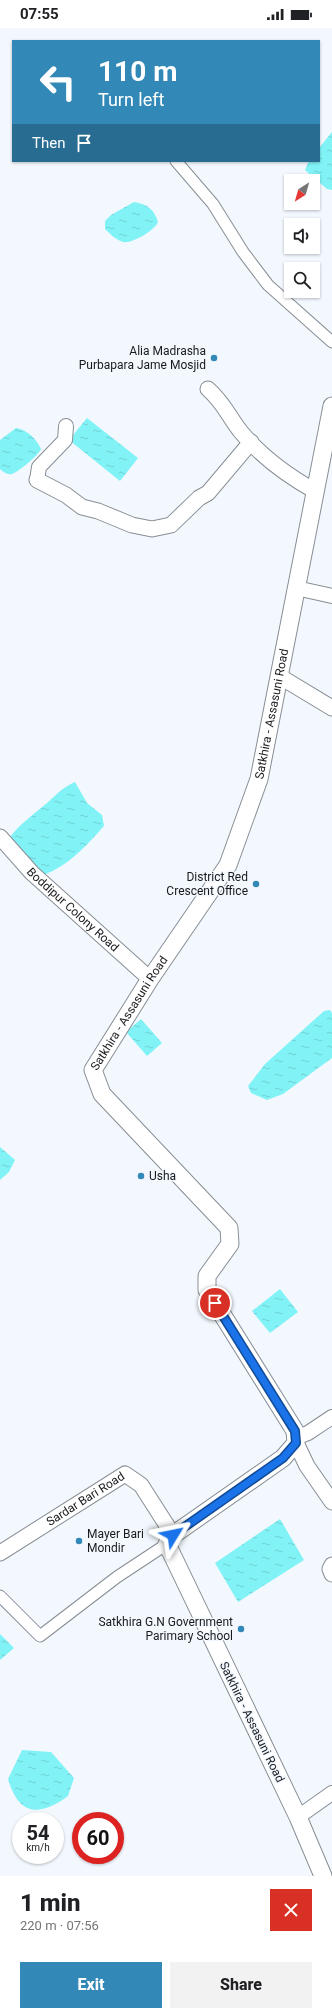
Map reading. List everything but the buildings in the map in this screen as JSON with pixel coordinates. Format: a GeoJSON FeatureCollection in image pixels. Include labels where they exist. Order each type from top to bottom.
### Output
{"type":"FeatureCollection","features":[{"type":"Feature","properties":{"kind":"main road"},"geometry":{"type":"LineString","coordinates":[[208,389],[220,399],[240,431],[251,442],[290,476],[315,491]]}},
{"type":"Feature","properties":{"kind":"main road","name":"Satkhira - Assasuni Road"},"geometry":{"type":"LineString","coordinates":[[296,1441],[295,1431],[207,1290],[207,1276],[230,1244],[229,1228],[102,1094],[93,1070],[150,979],[228,865],[259,779],[332,406]]}},
{"type":"Feature","properties":{"kind":"main road"},"geometry":{"type":"LineString","coordinates":[[36,480],[66,495],[82,507],[98,511],[132,524],[152,529],[171,525],[200,498],[208,493],[251,442]]}},
{"type":"Feature","properties":{"kind":"main road"},"geometry":{"type":"LineString","coordinates":[[279,676],[332,708]]}},
{"type":"Feature","properties":{"kind":"main road","name":"Boddipur Colony Road"},"geometry":{"type":"LineString","coordinates":[[0,837],[32,873],[150,979]]}},
{"type":"Feature","properties":{"kind":"main road"},"geometry":{"type":"LineString","coordinates":[[170,1539],[283,1458],[296,1441],[307,1466],[332,1502]]}},
{"type":"Feature","properties":{"kind":"main road","name":"Sardar Bari Road"},"geometry":{"type":"LineString","coordinates":[[0,1553],[125,1474],[141,1485],[170,1539]]}},
{"type":"Feature","properties":{"kind":"main road","name":"Satkhira - Assasuni Road"},"geometry":{"type":"LineString","coordinates":[[170,1539],[298,1817],[322,1876]]}},
{"type":"Feature","properties":{"kind":"main road"},"geometry":{"type":"LineString","coordinates":[[332,1565],[330,1569],[332,1574]]}},
{"type":"Feature","properties":{"kind":"street"},"geometry":{"type":"LineString","coordinates":[[177,162],[213,204],[243,252],[268,284],[332,342]]}},
{"type":"Feature","properties":{"kind":"street"},"geometry":{"type":"LineString","coordinates":[[36,480],[39,467],[65,440],[66,426]]}},
{"type":"Feature","properties":{"kind":"street"},"geometry":{"type":"LineString","coordinates":[[296,588],[332,596]]}},
{"type":"Feature","properties":{"kind":"street"},"geometry":{"type":"LineString","coordinates":[[296,1441],[332,1417]]}},
{"type":"Feature","properties":{"kind":"street"},"geometry":{"type":"LineString","coordinates":[[0,1596],[40,1636],[170,1539]]}},
{"type":"Feature","properties":{"kind":"street"},"geometry":{"type":"LineString","coordinates":[[298,1817],[332,1793]]}},
{"type":"Feature","properties":{"kind":"water"},"geometry":{"type":"Polygon","coordinates":[[[332,132],[332,190],[327,189],[320,183],[320,174],[310,174],[305,170],[309,162],[320,162],[320,147],[332,132]]]}},
{"type":"Feature","properties":{"kind":"water"},"geometry":{"type":"Polygon","coordinates":[[[134,202],[143,204],[152,210],[158,222],[153,229],[143,236],[132,241],[123,242],[111,235],[105,229],[105,221],[111,215],[134,202]]]}},
{"type":"Feature","properties":{"kind":"water"},"geometry":{"type":"Polygon","coordinates":[[[87,418],[138,458],[120,481],[69,440],[87,418]]]}},
{"type":"Feature","properties":{"kind":"water"},"geometry":{"type":"Polygon","coordinates":[[[16,428],[31,436],[41,449],[23,467],[15,473],[8,474],[0,469],[0,440],[16,428]]]}},
{"type":"Feature","properties":{"kind":"water"},"geometry":{"type":"Polygon","coordinates":[[[75,782],[87,803],[102,815],[104,826],[84,848],[61,866],[44,875],[29,862],[10,837],[23,823],[60,791],[75,782]]]}},
{"type":"Feature","properties":{"kind":"water"},"geometry":{"type":"Polygon","coordinates":[[[330,1010],[332,1013],[332,1058],[283,1094],[267,1100],[251,1093],[248,1086],[265,1064],[324,1011],[330,1010]]]}},
{"type":"Feature","properties":{"kind":"water"},"geometry":{"type":"Polygon","coordinates":[[[141,1019],[162,1043],[147,1056],[126,1032],[141,1019]]]}},
{"type":"Feature","properties":{"kind":"water"},"geometry":{"type":"Polygon","coordinates":[[[0,1147],[15,1160],[9,1172],[0,1180],[0,1147]]]}},
{"type":"Feature","properties":{"kind":"water"},"geometry":{"type":"Polygon","coordinates":[[[280,1289],[298,1312],[270,1333],[252,1311],[280,1289]]]}},
{"type":"Feature","properties":{"kind":"water"},"geometry":{"type":"Polygon","coordinates":[[[280,1519],[304,1560],[238,1602],[215,1563],[280,1519]]]}},
{"type":"Feature","properties":{"kind":"water"},"geometry":{"type":"Polygon","coordinates":[[[0,1634],[14,1648],[0,1660],[0,1634]]]}},
{"type":"Feature","properties":{"kind":"water"},"geometry":{"type":"Polygon","coordinates":[[[22,1750],[51,1752],[74,1778],[68,1796],[58,1803],[39,1810],[24,1806],[18,1800],[8,1779],[22,1750]]]}},
{"type":"Feature","properties":{"kind":"place","name":"Alia Madrasha Purbapara Jame Mosjid"},"geometry":{"type":"Point","coordinates":[214,358]}},
{"type":"Feature","properties":{"kind":"place","name":"District Red Crescent Office"},"geometry":{"type":"Point","coordinates":[256,884]}},
{"type":"Feature","properties":{"kind":"place","name":"Usha"},"geometry":{"type":"Point","coordinates":[141,1176]}},
{"type":"Feature","properties":{"kind":"place","name":"Mayer Bari Mondir"},"geometry":{"type":"Point","coordinates":[79,1541]}},
{"type":"Feature","properties":{"kind":"place","name":"Satkhira G.N Government Parimary School"},"geometry":{"type":"Point","coordinates":[241,1629]}},
{"type":"Feature","properties":{"kind":"route"},"geometry":{"type":"LineString","coordinates":[[173,1535],[283,1458],[296,1443],[295,1431],[215,1303]]}}]}
